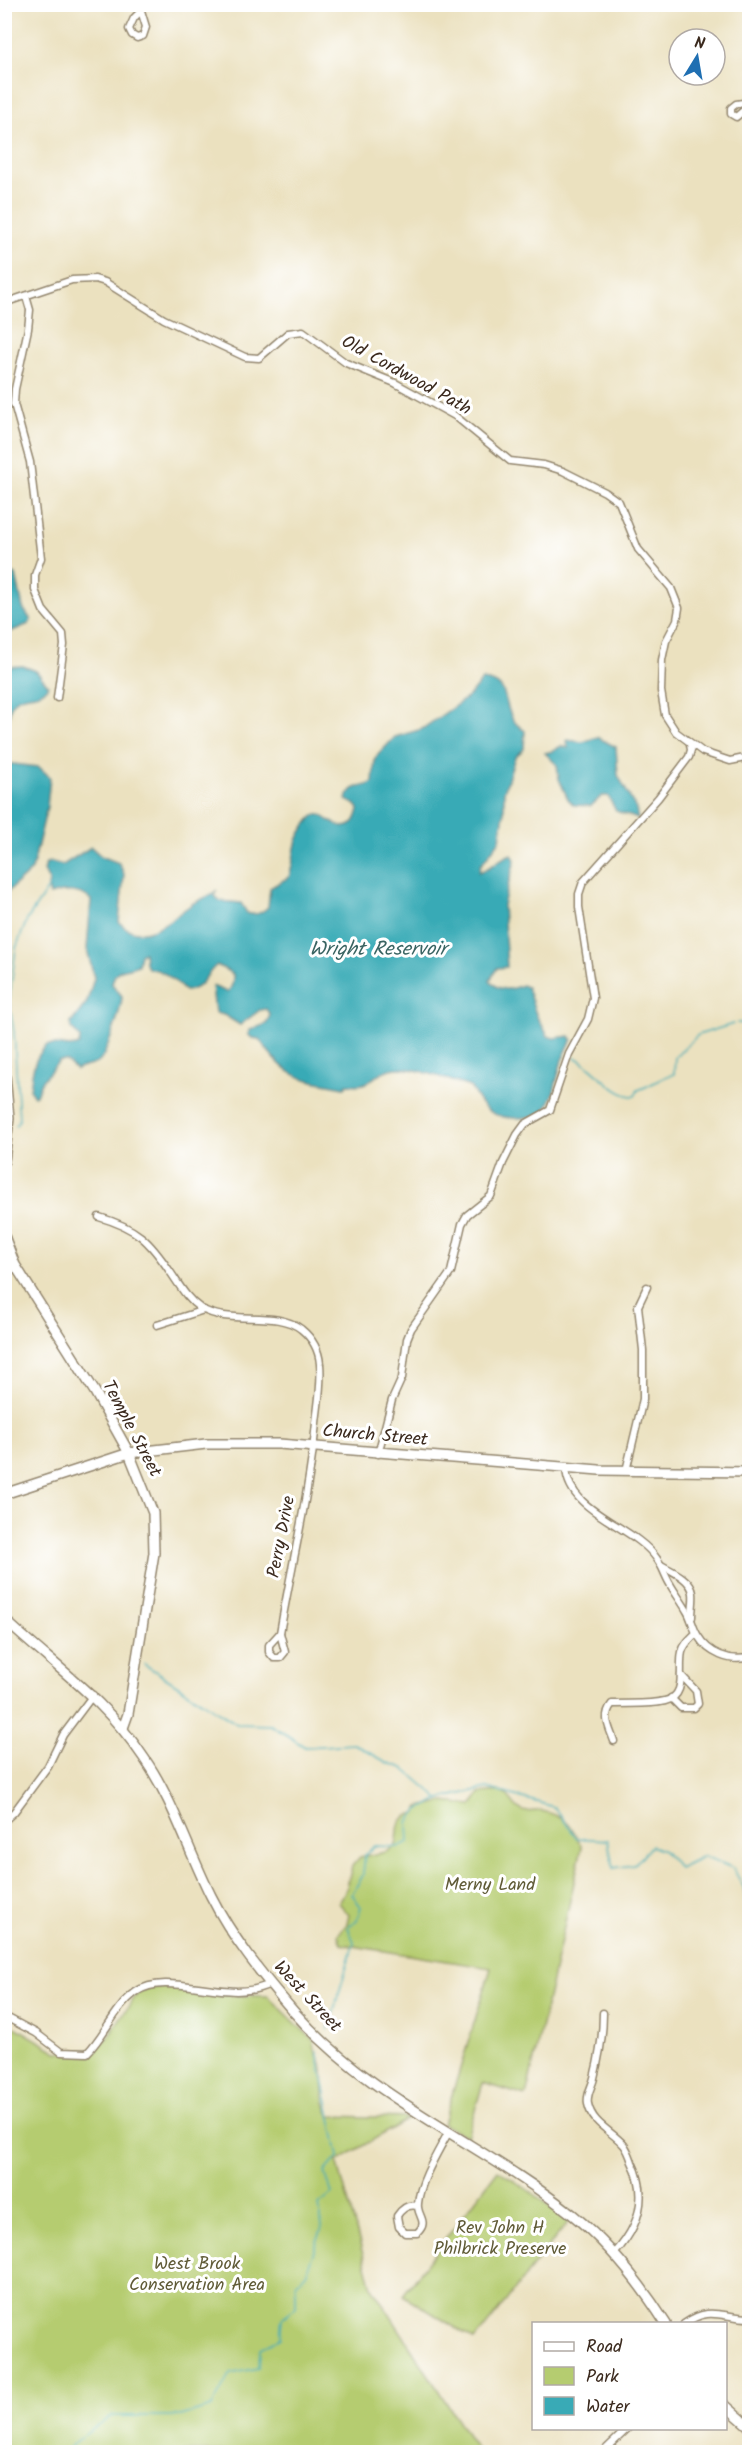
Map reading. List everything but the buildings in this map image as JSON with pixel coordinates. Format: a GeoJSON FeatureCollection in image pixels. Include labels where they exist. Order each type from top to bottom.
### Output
{"type":"FeatureCollection","features":[{"type":"Feature","properties":{"kind":"main road"},"geometry":{"type":"LineString","coordinates":[[4,1065],[9,1101],[4,1161]]}},
{"type":"Feature","properties":{"kind":"main road","name":"Temple Street"},"geometry":{"type":"LineString","coordinates":[[4,1236],[15,1265],[129,1453],[151,1507],[155,1536],[128,1714],[123,1728]]}},
{"type":"Feature","properties":{"kind":"main road","name":"Church Street"},"geometry":{"type":"LineString","coordinates":[[4,1494],[129,1453],[206,1444],[279,1444],[566,1468],[750,1472]]}},
{"type":"Feature","properties":{"kind":"main road","name":"West Street"},"geometry":{"type":"LineString","coordinates":[[4,1619],[93,1695],[123,1728],[149,1764],[170,1802],[207,1888],[227,1925],[270,1983],[313,2031],[381,2090],[550,2198],[575,2217],[614,2254],[645,2292],[665,2322]]}},
{"type":"Feature","properties":{"kind":"main road"},"geometry":{"type":"LineString","coordinates":[[727,2407],[750,2427]]}},
{"type":"Feature","properties":{"kind":"street","name":"Old Cordwood Path"},"geometry":{"type":"LineString","coordinates":[[4,303],[78,279],[100,280],[164,319],[239,355],[253,359],[265,355],[288,333],[303,332],[346,363],[395,383],[454,416],[510,461],[544,465],[563,471],[605,492],[619,502],[638,549],[671,588],[677,602],[677,620],[666,641],[662,660],[661,691],[665,715],[676,732],[703,753],[721,759],[749,758]]}},
{"type":"Feature","properties":{"kind":"street"},"geometry":{"type":"LineString","coordinates":[[26,296],[30,310],[28,329],[14,404],[30,462],[40,548],[41,558],[35,575],[35,590],[44,610],[63,634],[64,645],[57,699]]}},
{"type":"Feature","properties":{"kind":"street"},"geometry":{"type":"LineString","coordinates":[[378,1454],[392,1400],[402,1378],[407,1339],[411,1329],[451,1272],[456,1255],[459,1228],[467,1215],[491,1196],[503,1163],[525,1124],[550,1110],[569,1054],[588,1019],[593,987],[579,907],[581,886],[586,877],[649,809],[687,760],[692,750],[689,743]]}},
{"type":"Feature","properties":{"kind":"street"},"geometry":{"type":"LineString","coordinates":[[99,1216],[122,1223],[140,1234],[164,1262],[186,1296],[204,1310]]}},
{"type":"Feature","properties":{"kind":"street"},"geometry":{"type":"LineString","coordinates":[[626,1471],[643,1399],[643,1350],[638,1306],[646,1287]]}},
{"type":"Feature","properties":{"kind":"street"},"geometry":{"type":"LineString","coordinates":[[157,1325],[204,1310]]}},
{"type":"Feature","properties":{"kind":"street","name":"Perry Drive"},"geometry":{"type":"LineString","coordinates":[[204,1310],[231,1317],[285,1322],[301,1329],[311,1339],[317,1351],[320,1364],[314,1447],[280,1633]]}},
{"type":"Feature","properties":{"kind":"street"},"geometry":{"type":"LineString","coordinates":[[566,1468],[569,1484],[576,1496],[592,1509],[631,1533],[645,1545],[661,1565],[692,1620],[696,1633],[706,1646],[722,1656],[738,1659],[750,1657]]}},
{"type":"Feature","properties":{"kind":"street"},"geometry":{"type":"LineString","coordinates":[[661,1565],[680,1576],[692,1587],[692,1620]]}},
{"type":"Feature","properties":{"kind":"street"},"geometry":{"type":"LineString","coordinates":[[614,1741],[606,1716],[612,1704],[641,1704],[671,1698],[680,1689],[682,1652],[685,1644],[696,1633]]}},
{"type":"Feature","properties":{"kind":"street"},"geometry":{"type":"LineString","coordinates":[[671,1698],[681,1708],[694,1708],[698,1704],[696,1691],[681,1675]]}},
{"type":"Feature","properties":{"kind":"street"},"geometry":{"type":"LineString","coordinates":[[4,1821],[20,1805],[48,1766],[63,1735],[93,1695]]}},
{"type":"Feature","properties":{"kind":"street"},"geometry":{"type":"LineString","coordinates":[[4,2016],[36,2033],[61,2052],[87,2053],[128,2000],[147,1987],[167,1984],[241,1992],[258,1990],[270,1983]]}},
{"type":"Feature","properties":{"kind":"street"},"geometry":{"type":"LineString","coordinates":[[603,2013],[595,2074],[587,2102],[599,2124],[625,2147],[638,2172],[642,2190],[635,2224],[614,2254]]}},
{"type":"Feature","properties":{"kind":"street"},"geometry":{"type":"LineString","coordinates":[[417,2206],[403,2208],[398,2216],[399,2228],[405,2233],[417,2233],[423,2225],[423,2217],[417,2206],[434,2159],[448,2133]]}},
{"type":"Feature","properties":{"kind":"street"},"geometry":{"type":"LineString","coordinates":[[687,2322],[697,2316],[714,2312],[750,2318]]}},
{"type":"Feature","properties":{"kind":"street"},"geometry":{"type":"LineString","coordinates":[[603,2452],[626,2430]]}},
{"type":"Feature","properties":{"kind":"green space","name":"Merny Land"},"geometry":{"type":"Polygon","coordinates":[[[499,1791],[507,1795],[523,1811],[542,1811],[563,1819],[575,1833],[582,1847],[526,2096],[483,2083],[467,2137],[443,2124],[491,1968],[341,1944],[338,1935],[347,1924],[349,1915],[339,1903],[347,1887],[352,1866],[360,1857],[386,1852],[396,1845],[400,1821],[403,1818],[416,1813],[419,1807],[442,1802],[472,1805],[480,1793],[499,1791]]]}},
{"type":"Feature","properties":{"kind":"green space","name":"West Brook Conservation Area"},"geometry":{"type":"Polygon","coordinates":[[[160,1987],[220,1995],[268,1996],[314,2041],[315,2050],[323,2068],[324,2098],[329,2116],[410,2118],[337,2161],[372,2287],[478,2452],[5,2452],[4,2020],[57,2052],[91,2050],[106,2039],[137,1994],[150,1988],[160,1987]]]}},
{"type":"Feature","properties":{"kind":"green space","name":"Rev John H Philbrick Preserve"},"geometry":{"type":"Polygon","coordinates":[[[498,2170],[569,2221],[475,2340],[403,2295],[498,2170]]]}},
{"type":"Feature","properties":{"kind":"water"},"geometry":{"type":"Polygon","coordinates":[[[5,571],[16,575],[23,608],[31,620],[29,624],[5,634],[5,571]]]}},
{"type":"Feature","properties":{"kind":"water"},"geometry":{"type":"Polygon","coordinates":[[[23,666],[36,671],[48,685],[42,692],[23,696],[14,701],[5,726],[5,667],[23,666]]]}},
{"type":"Feature","properties":{"kind":"water","name":"Wright Reservoir"},"geometry":{"type":"Polygon","coordinates":[[[482,680],[497,684],[501,688],[513,720],[525,731],[524,749],[515,757],[504,792],[500,840],[480,866],[479,872],[512,854],[515,860],[503,905],[507,967],[497,968],[490,980],[500,988],[509,989],[522,985],[527,987],[537,1017],[548,1036],[553,1038],[570,1036],[572,1039],[562,1060],[553,1095],[545,1111],[522,1118],[497,1115],[482,1105],[470,1087],[408,1069],[384,1071],[367,1082],[356,1085],[347,1084],[345,1087],[305,1079],[278,1063],[259,1039],[252,1038],[248,1034],[250,1030],[266,1024],[270,1015],[266,1009],[260,1010],[240,1025],[224,1015],[215,1013],[212,986],[227,992],[232,984],[233,974],[217,965],[200,985],[185,991],[164,973],[149,969],[145,964],[144,952],[140,954],[138,965],[119,971],[114,978],[112,984],[122,996],[121,1002],[117,1020],[99,1062],[76,1070],[66,1061],[59,1061],[41,1082],[34,1096],[30,1090],[33,1071],[42,1050],[47,1045],[71,1047],[79,1045],[80,1038],[72,1029],[71,1023],[87,1002],[94,978],[87,949],[91,900],[82,894],[72,892],[50,895],[49,881],[44,871],[46,863],[63,865],[91,847],[101,856],[119,863],[124,874],[119,922],[137,932],[157,928],[217,890],[214,895],[220,901],[241,903],[247,913],[263,911],[268,907],[270,888],[289,877],[296,842],[312,818],[315,815],[321,815],[344,827],[353,823],[359,809],[346,800],[355,788],[373,782],[375,758],[395,737],[422,729],[469,696],[482,680]]]}},
{"type":"Feature","properties":{"kind":"water"},"geometry":{"type":"Polygon","coordinates":[[[597,737],[616,747],[618,775],[636,809],[638,819],[616,811],[608,796],[602,796],[591,806],[574,805],[568,799],[559,779],[557,765],[545,753],[561,746],[568,748],[567,740],[583,742],[597,737]]]}},
{"type":"Feature","properties":{"kind":"water"},"geometry":{"type":"Polygon","coordinates":[[[5,763],[39,767],[50,777],[47,807],[32,870],[5,894],[5,763]]]}},
{"type":"Feature","properties":{"kind":"waterway"},"geometry":{"type":"LineString","coordinates":[[16,1125],[19,1120],[14,1032],[9,1002],[16,948],[27,920],[49,887]]}},
{"type":"Feature","properties":{"kind":"waterway"},"geometry":{"type":"LineString","coordinates":[[737,1023],[750,1024]]}},
{"type":"Feature","properties":{"kind":"waterway"},"geometry":{"type":"LineString","coordinates":[[574,1057],[589,1066],[611,1086],[627,1095],[635,1096],[638,1090],[674,1074],[675,1057],[698,1035],[733,1024]]}},
{"type":"Feature","properties":{"kind":"waterway"},"geometry":{"type":"LineString","coordinates":[[144,1664],[237,1724],[271,1725],[305,1747],[354,1744],[388,1763],[403,1768],[438,1798]]}},
{"type":"Feature","properties":{"kind":"waterway"},"geometry":{"type":"LineString","coordinates":[[328,2030],[354,1942],[348,1927],[357,1920],[361,1907],[352,1894],[363,1875],[365,1855],[374,1846],[398,1847],[409,1842],[408,1822],[418,1810],[440,1799],[487,1788],[554,1807],[577,1838],[608,1840],[613,1868],[634,1865],[651,1846],[664,1851],[679,1868],[704,1856],[733,1868],[744,1888],[750,1924]]}},
{"type":"Feature","properties":{"kind":"waterway"},"geometry":{"type":"LineString","coordinates":[[65,2452],[77,2440],[112,2416],[181,2416],[212,2407],[230,2374],[259,2368],[260,2348],[280,2338],[282,2318],[296,2307],[296,2283],[306,2274],[322,2227],[319,2205],[332,2194],[325,2172],[339,2156],[317,2051]]}}]}
